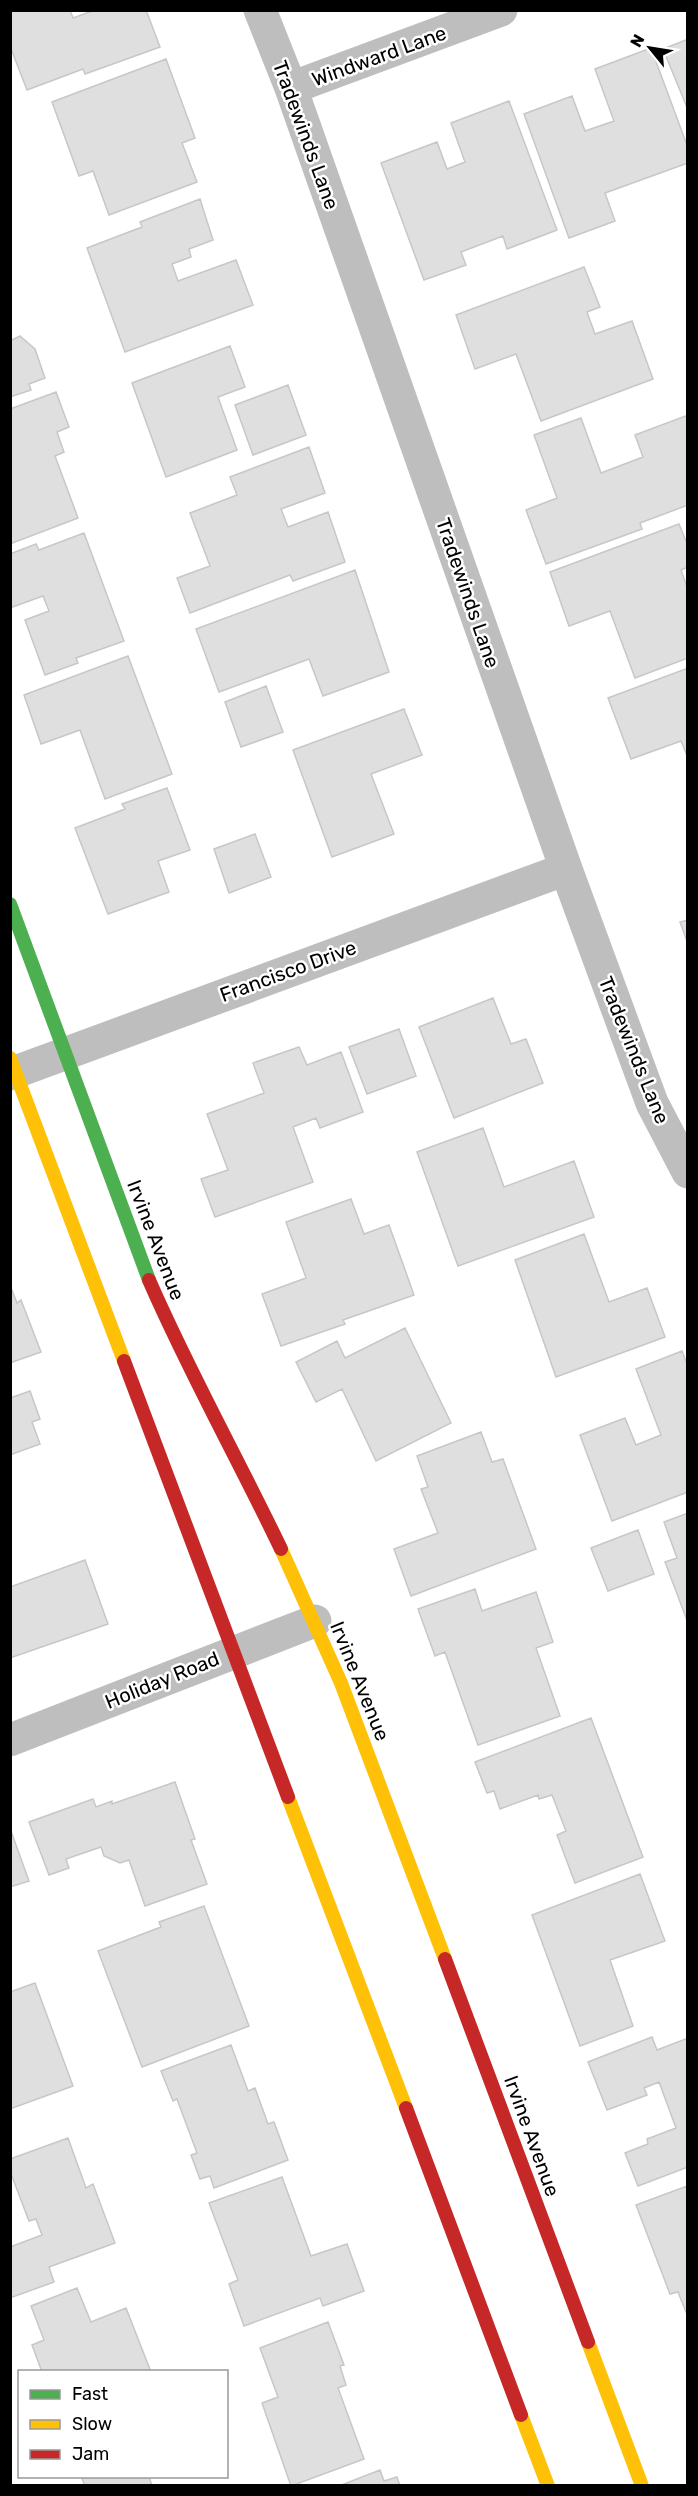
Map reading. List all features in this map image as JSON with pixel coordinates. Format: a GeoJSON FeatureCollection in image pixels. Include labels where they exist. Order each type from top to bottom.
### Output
{"type":"FeatureCollection","features":[{"type":"Feature","properties":{"kind":"main road","name":"Irvine Avenue"},"geometry":{"type":"LineString","coordinates":[[10,904],[142,1264],[178,1347],[252,1488],[315,1621],[341,1683],[642,2486]]}},
{"type":"Feature","properties":{"kind":"main road"},"geometry":{"type":"LineString","coordinates":[[12,1068],[548,2486]]}},
{"type":"Feature","properties":{"kind":"street","name":"Tradewinds Lane"},"geometry":{"type":"LineString","coordinates":[[260,10],[291,88],[566,870],[652,1103],[687,1172]]}},
{"type":"Feature","properties":{"kind":"street","name":"Windward Lane"},"geometry":{"type":"LineString","coordinates":[[291,88],[501,10]]}},
{"type":"Feature","properties":{"kind":"street","name":"Francisco Drive"},"geometry":{"type":"LineString","coordinates":[[12,1068],[66,1053],[566,870]]}},
{"type":"Feature","properties":{"kind":"street","name":"Holiday Road"},"geometry":{"type":"LineString","coordinates":[[10,1740],[315,1621]]}},
{"type":"Feature","properties":{"kind":"building"},"geometry":{"type":"Polygon","coordinates":[[[10,10],[70,10],[73,18],[95,10],[146,10],[160,47],[85,74],[83,69],[27,90],[10,46],[10,10]]]}},
{"type":"Feature","properties":{"kind":"building"},"geometry":{"type":"Polygon","coordinates":[[[688,39],[688,110],[663,49],[688,39]]]}},
{"type":"Feature","properties":{"kind":"building"},"geometry":{"type":"Polygon","coordinates":[[[651,48],[688,148],[688,163],[605,193],[615,221],[569,238],[524,114],[572,96],[585,131],[614,121],[595,69],[651,48]]]}},
{"type":"Feature","properties":{"kind":"building"},"geometry":{"type":"Polygon","coordinates":[[[166,59],[195,138],[182,143],[197,182],[109,215],[93,171],[79,176],[52,102],[166,59]]]}},
{"type":"Feature","properties":{"kind":"building"},"geometry":{"type":"Polygon","coordinates":[[[509,101],[557,230],[507,249],[503,236],[461,252],[466,265],[424,280],[381,163],[437,142],[447,169],[465,162],[451,123],[509,101]]]}},
{"type":"Feature","properties":{"kind":"building"},"geometry":{"type":"Polygon","coordinates":[[[200,199],[213,240],[189,249],[191,257],[172,264],[178,281],[236,260],[253,305],[125,352],[87,248],[142,227],[140,222],[200,199]]]}},
{"type":"Feature","properties":{"kind":"building"},"geometry":{"type":"Polygon","coordinates":[[[584,267],[600,307],[587,312],[595,334],[632,321],[653,379],[541,421],[516,354],[475,369],[456,315],[584,267]]]}},
{"type":"Feature","properties":{"kind":"building"},"geometry":{"type":"Polygon","coordinates":[[[20,336],[35,349],[45,378],[29,384],[31,390],[10,397],[10,337],[12,340],[20,336]]]}},
{"type":"Feature","properties":{"kind":"building"},"geometry":{"type":"Polygon","coordinates":[[[230,346],[245,387],[218,397],[237,450],[166,477],[132,383],[230,346]]]}},
{"type":"Feature","properties":{"kind":"building"},"geometry":{"type":"Polygon","coordinates":[[[288,385],[306,435],[253,455],[235,405],[288,385]]]}},
{"type":"Feature","properties":{"kind":"building"},"geometry":{"type":"Polygon","coordinates":[[[56,392],[69,427],[57,432],[64,452],[55,456],[78,518],[10,544],[10,409],[56,392]]]}},
{"type":"Feature","properties":{"kind":"building"},"geometry":{"type":"Polygon","coordinates":[[[688,415],[688,505],[640,523],[642,529],[546,564],[526,510],[557,498],[534,435],[581,418],[601,473],[643,457],[635,435],[688,415]]]}},
{"type":"Feature","properties":{"kind":"building"},"geometry":{"type":"Polygon","coordinates":[[[309,447],[325,493],[281,509],[288,527],[328,512],[345,562],[293,581],[290,575],[190,613],[177,578],[210,566],[190,513],[237,495],[230,477],[309,447]]]}},
{"type":"Feature","properties":{"kind":"building"},"geometry":{"type":"Polygon","coordinates":[[[679,524],[688,546],[688,567],[681,570],[688,590],[688,658],[635,678],[610,611],[569,626],[550,572],[679,524]]]}},
{"type":"Feature","properties":{"kind":"building"},"geometry":{"type":"Polygon","coordinates":[[[84,533],[124,641],[76,658],[78,663],[45,675],[25,620],[49,611],[43,596],[10,608],[10,554],[36,544],[39,550],[84,533]]]}},
{"type":"Feature","properties":{"kind":"building"},"geometry":{"type":"Polygon","coordinates":[[[355,570],[389,672],[323,696],[309,659],[219,692],[196,629],[355,570]]]}},
{"type":"Feature","properties":{"kind":"building"},"geometry":{"type":"Polygon","coordinates":[[[128,656],[172,774],[105,799],[80,730],[41,744],[24,695],[128,656]]]}},
{"type":"Feature","properties":{"kind":"building"},"geometry":{"type":"Polygon","coordinates":[[[688,668],[688,758],[681,741],[631,759],[608,698],[688,668]]]}},
{"type":"Feature","properties":{"kind":"building"},"geometry":{"type":"Polygon","coordinates":[[[266,686],[283,732],[241,747],[225,702],[266,686]]]}},
{"type":"Feature","properties":{"kind":"building"},"geometry":{"type":"Polygon","coordinates":[[[404,709],[422,755],[371,774],[394,834],[332,857],[293,750],[404,709]]]}},
{"type":"Feature","properties":{"kind":"building"},"geometry":{"type":"Polygon","coordinates":[[[167,788],[190,850],[158,861],[169,892],[108,914],[75,828],[125,809],[122,804],[167,788]]]}},
{"type":"Feature","properties":{"kind":"building"},"geometry":{"type":"Polygon","coordinates":[[[255,834],[271,877],[229,893],[214,849],[255,834]]]}},
{"type":"Feature","properties":{"kind":"building"},"geometry":{"type":"Polygon","coordinates":[[[688,920],[688,944],[680,922],[688,920]]]}},
{"type":"Feature","properties":{"kind":"building"},"geometry":{"type":"Polygon","coordinates":[[[493,998],[511,1044],[526,1039],[543,1083],[454,1118],[419,1027],[493,998]]]}},
{"type":"Feature","properties":{"kind":"building"},"geometry":{"type":"Polygon","coordinates":[[[399,1029],[416,1076],[367,1094],[349,1047],[399,1029]]]}},
{"type":"Feature","properties":{"kind":"building"},"geometry":{"type":"Polygon","coordinates":[[[299,1047],[307,1065],[341,1052],[363,1112],[320,1128],[316,1118],[293,1127],[313,1182],[215,1217],[201,1179],[228,1170],[207,1114],[264,1093],[253,1063],[299,1047]]]}},
{"type":"Feature","properties":{"kind":"building"},"geometry":{"type":"Polygon","coordinates":[[[483,1128],[504,1187],[574,1161],[594,1217],[458,1266],[417,1152],[483,1128]]]}},
{"type":"Feature","properties":{"kind":"building"},"geometry":{"type":"Polygon","coordinates":[[[351,1199],[364,1234],[389,1225],[414,1295],[343,1320],[345,1324],[281,1346],[262,1294],[306,1278],[286,1222],[351,1199]]]}},
{"type":"Feature","properties":{"kind":"building"},"geometry":{"type":"Polygon","coordinates":[[[584,1234],[609,1302],[647,1288],[665,1337],[556,1377],[515,1260],[584,1234]]]}},
{"type":"Feature","properties":{"kind":"building"},"geometry":{"type":"Polygon","coordinates":[[[10,1285],[17,1303],[21,1300],[41,1352],[10,1363],[10,1285]]]}},
{"type":"Feature","properties":{"kind":"building"},"geometry":{"type":"Polygon","coordinates":[[[405,1328],[451,1423],[376,1461],[342,1389],[316,1402],[296,1362],[337,1341],[345,1358],[405,1328]]]}},
{"type":"Feature","properties":{"kind":"building"},"geometry":{"type":"Polygon","coordinates":[[[682,1351],[688,1367],[688,1492],[612,1521],[580,1435],[625,1418],[636,1445],[661,1435],[636,1369],[682,1351]]]}},
{"type":"Feature","properties":{"kind":"building"},"geometry":{"type":"Polygon","coordinates":[[[30,1391],[40,1419],[32,1422],[40,1444],[10,1455],[10,1398],[30,1391]]]}},
{"type":"Feature","properties":{"kind":"building"},"geometry":{"type":"Polygon","coordinates":[[[481,1432],[492,1462],[503,1459],[536,1549],[411,1596],[394,1549],[438,1533],[421,1489],[428,1487],[417,1456],[481,1432]]]}},
{"type":"Feature","properties":{"kind":"building"},"geometry":{"type":"Polygon","coordinates":[[[688,1513],[688,1623],[665,1562],[677,1558],[664,1522],[688,1513]]]}},
{"type":"Feature","properties":{"kind":"building"},"geometry":{"type":"Polygon","coordinates":[[[638,1530],[654,1574],[608,1591],[591,1548],[638,1530]]]}},
{"type":"Feature","properties":{"kind":"building"},"geometry":{"type":"Polygon","coordinates":[[[85,1560],[108,1624],[10,1658],[10,1587],[85,1560]]]}},
{"type":"Feature","properties":{"kind":"building"},"geometry":{"type":"Polygon","coordinates":[[[475,1589],[482,1611],[536,1592],[553,1642],[536,1648],[560,1716],[478,1745],[445,1652],[435,1656],[418,1609],[475,1589]]]}},
{"type":"Feature","properties":{"kind":"building"},"geometry":{"type":"Polygon","coordinates":[[[591,1718],[643,1857],[575,1883],[557,1835],[566,1831],[552,1795],[539,1799],[538,1795],[500,1809],[494,1791],[487,1793],[475,1762],[591,1718]]]}},
{"type":"Feature","properties":{"kind":"building"},"geometry":{"type":"Polygon","coordinates":[[[175,1782],[195,1839],[191,1840],[207,1884],[145,1906],[129,1860],[120,1863],[104,1856],[101,1847],[66,1859],[69,1868],[49,1875],[29,1822],[93,1799],[96,1807],[112,1801],[112,1804],[175,1782]]]}},
{"type":"Feature","properties":{"kind":"building"},"geometry":{"type":"Polygon","coordinates":[[[10,1831],[29,1881],[10,1887],[10,1831]]]}},
{"type":"Feature","properties":{"kind":"building"},"geometry":{"type":"Polygon","coordinates":[[[640,1874],[665,1941],[610,1960],[633,2026],[580,2046],[532,1915],[640,1874]]]}},
{"type":"Feature","properties":{"kind":"building"},"geometry":{"type":"Polygon","coordinates":[[[204,1906],[249,2026],[142,2067],[98,1951],[161,1927],[159,1922],[204,1906]]]}},
{"type":"Feature","properties":{"kind":"building"},"geometry":{"type":"Polygon","coordinates":[[[35,1983],[73,2086],[10,2109],[10,1992],[35,1983]]]}},
{"type":"Feature","properties":{"kind":"building"},"geometry":{"type":"Polygon","coordinates":[[[652,2037],[657,2050],[688,2038],[688,2167],[638,2186],[625,2153],[648,2144],[647,2139],[676,2128],[659,2082],[644,2088],[647,2095],[607,2110],[588,2062],[652,2037]]]}},
{"type":"Feature","properties":{"kind":"building"},"geometry":{"type":"Polygon","coordinates":[[[231,2045],[248,2091],[255,2088],[268,2124],[274,2122],[288,2160],[214,2188],[210,2176],[200,2179],[191,2155],[197,2153],[177,2099],[173,2101],[161,2071],[231,2045]]]}},
{"type":"Feature","properties":{"kind":"building"},"geometry":{"type":"Polygon","coordinates":[[[68,2138],[86,2188],[93,2184],[115,2243],[49,2267],[54,2282],[10,2298],[10,2247],[42,2235],[36,2219],[29,2221],[10,2171],[10,2159],[68,2138]]]}},
{"type":"Feature","properties":{"kind":"building"},"geometry":{"type":"Polygon","coordinates":[[[282,2177],[311,2256],[347,2244],[364,2291],[323,2306],[320,2298],[244,2326],[229,2284],[238,2280],[209,2203],[282,2177]]]}},
{"type":"Feature","properties":{"kind":"building"},"geometry":{"type":"Polygon","coordinates":[[[687,2186],[688,2311],[686,2312],[678,2292],[670,2294],[636,2205],[687,2186]]]}},
{"type":"Feature","properties":{"kind":"building"},"geometry":{"type":"Polygon","coordinates":[[[77,2288],[91,2322],[126,2308],[150,2370],[41,2370],[32,2345],[44,2340],[31,2306],[77,2288]]]}},
{"type":"Feature","properties":{"kind":"building"},"geometry":{"type":"Polygon","coordinates":[[[328,2322],[344,2365],[340,2366],[346,2385],[338,2388],[364,2459],[291,2486],[262,2403],[278,2397],[260,2348],[328,2322]]]}},
{"type":"Feature","properties":{"kind":"building"},"geometry":{"type":"Polygon","coordinates":[[[380,2470],[384,2481],[397,2477],[400,2486],[339,2486],[380,2470]]]}},
{"type":"Feature","properties":{"kind":"building"},"geometry":{"type":"Polygon","coordinates":[[[82,2478],[150,2478],[152,2486],[85,2486],[82,2478]]]}},
{"type":"Feature","properties":{"kind":"traffic: fast"},"geometry":{"type":"LineString","coordinates":[[10,904],[149,1280]]}},
{"type":"Feature","properties":{"kind":"traffic: slow"},"geometry":{"type":"LineString","coordinates":[[10,1058],[124,1361]]}},
{"type":"Feature","properties":{"kind":"traffic: slow"},"geometry":{"type":"LineString","coordinates":[[281,1549],[341,1683],[445,1959]]}},
{"type":"Feature","properties":{"kind":"traffic: slow"},"geometry":{"type":"LineString","coordinates":[[288,1797],[406,2108]]}},
{"type":"Feature","properties":{"kind":"traffic: slow"},"geometry":{"type":"LineString","coordinates":[[588,2342],[642,2486]]}},
{"type":"Feature","properties":{"kind":"traffic: slow"},"geometry":{"type":"LineString","coordinates":[[521,2415],[548,2486]]}},
{"type":"Feature","properties":{"kind":"traffic: jam"},"geometry":{"type":"LineString","coordinates":[[149,1280],[180,1348],[281,1549]]}},
{"type":"Feature","properties":{"kind":"traffic: jam"},"geometry":{"type":"LineString","coordinates":[[124,1361],[288,1797]]}},
{"type":"Feature","properties":{"kind":"traffic: jam"},"geometry":{"type":"LineString","coordinates":[[445,1959],[588,2342]]}},
{"type":"Feature","properties":{"kind":"traffic: jam"},"geometry":{"type":"LineString","coordinates":[[406,2108],[521,2415]]}}]}
